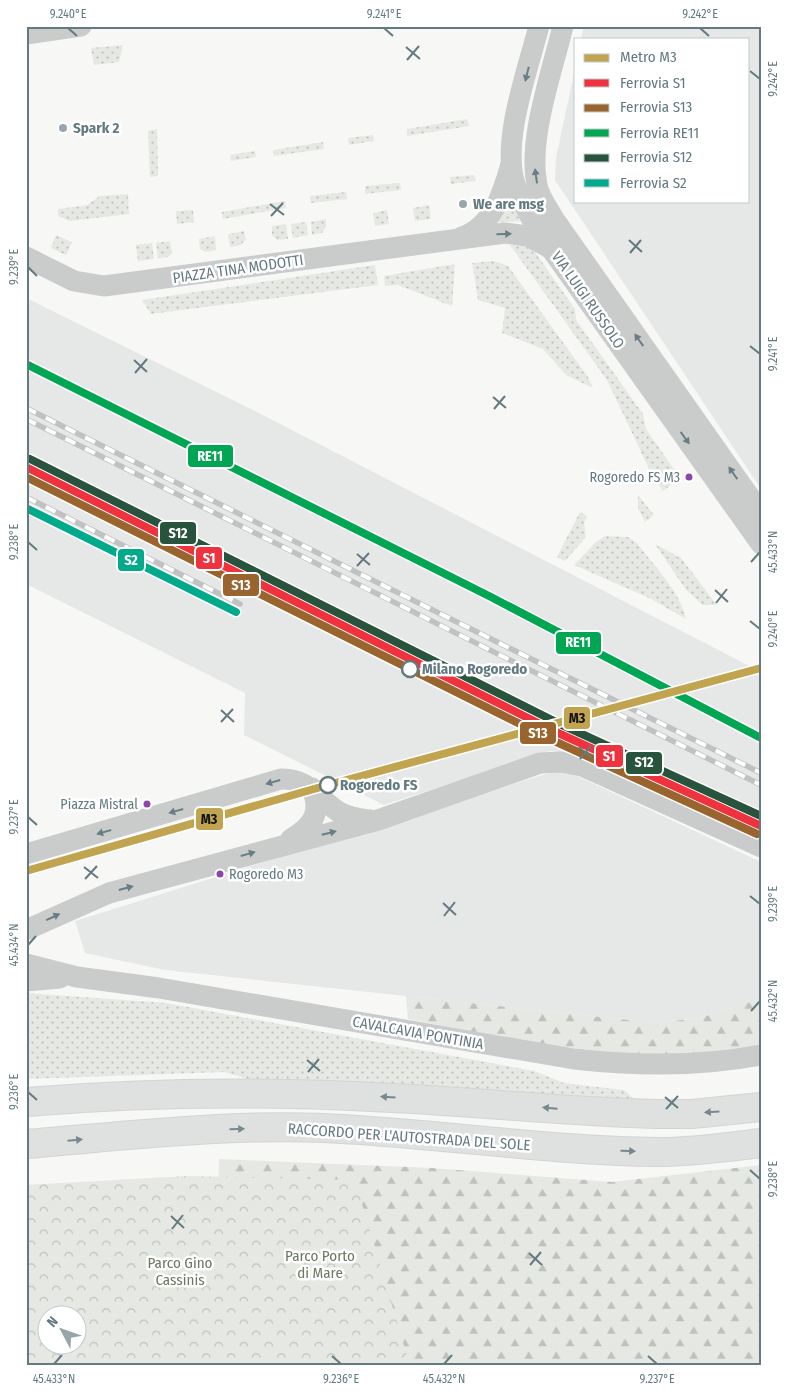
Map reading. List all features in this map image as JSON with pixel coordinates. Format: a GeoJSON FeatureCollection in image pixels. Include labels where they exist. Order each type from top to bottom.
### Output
{"type":"FeatureCollection","features":[{"type":"Feature","properties":{"kind":"highway"},"geometry":{"type":"LineString","coordinates":[[26,1087],[202,1080],[218,1082],[246,1092],[260,1094]]}},
{"type":"Feature","properties":{"kind":"highway"},"geometry":{"type":"LineString","coordinates":[[26,1102],[158,1095],[260,1094],[392,1098],[656,1114],[692,1114],[761,1107]]}},
{"type":"Feature","properties":{"kind":"highway","name":"RACCORDO PER L'AUTOSTRADA DEL SOLE"},"geometry":{"type":"LineString","coordinates":[[26,1144],[188,1130],[322,1128],[457,1137],[598,1150],[660,1152],[761,1143]]}},
{"type":"Feature","properties":{"kind":"street"},"geometry":{"type":"LineString","coordinates":[[26,34],[81,26]]}},
{"type":"Feature","properties":{"kind":"street","name":"VIA LUIGI RUSSOLO"},"geometry":{"type":"LineString","coordinates":[[539,26],[512,134],[511,162],[515,182],[525,206],[552,250],[761,544]]}},
{"type":"Feature","properties":{"kind":"street","name":"VIA LUIGI RUSSOLO"},"geometry":{"type":"LineString","coordinates":[[563,26],[537,135],[534,157],[539,191],[554,220],[761,513]]}},
{"type":"Feature","properties":{"kind":"street","name":"PIAZZA TINA MODOTTI"},"geometry":{"type":"LineString","coordinates":[[456,239],[478,228],[492,212],[504,191],[511,162]]}},
{"type":"Feature","properties":{"kind":"street","name":"PIAZZA TINA MODOTTI"},"geometry":{"type":"LineString","coordinates":[[26,257],[74,281],[104,286],[506,233],[535,239],[552,250]]}},
{"type":"Feature","properties":{"kind":"street"},"geometry":{"type":"LineString","coordinates":[[26,930],[109,893],[378,820],[540,763],[571,763],[596,772],[761,847]]}},
{"type":"Feature","properties":{"kind":"street"},"geometry":{"type":"LineString","coordinates":[[26,854],[281,779],[298,781],[312,788],[339,812],[354,817],[378,820]]}},
{"type":"Feature","properties":{"kind":"street"},"geometry":{"type":"LineString","coordinates":[[282,845],[314,820],[317,804],[312,788]]}},
{"type":"Feature","properties":{"kind":"street","name":"CAVALCAVIA PONTINIA"},"geometry":{"type":"LineString","coordinates":[[26,964],[77,977],[159,988],[583,1060],[626,1065],[706,1064],[761,1055]]}},
{"type":"Feature","properties":{"kind":"street","name":"CAVALCAVIA PONTINIA"},"geometry":{"type":"LineString","coordinates":[[26,981],[77,977]]}},
{"type":"Feature","properties":{"kind":"shaded area"},"geometry":{"type":"Polygon","coordinates":[[[584,26],[761,26],[761,489],[555,180],[556,158],[574,73],[574,202],[750,202],[750,38],[581,38],[584,26]]]}},
{"type":"Feature","properties":{"kind":"shaded area"},"geometry":{"type":"Polygon","coordinates":[[[26,298],[255,411],[761,672],[761,838],[562,752],[550,751],[384,805],[244,735],[245,693],[26,584],[26,298]]]}},
{"type":"Feature","properties":{"kind":"shaded area"},"geometry":{"type":"Polygon","coordinates":[[[562,769],[761,862],[761,999],[699,1018],[655,1023],[165,970],[85,953],[75,921],[562,769]]]}},
{"type":"Feature","properties":{"kind":"green space"},"geometry":{"type":"Polygon","coordinates":[[[123,45],[119,62],[94,65],[91,48],[123,45]]]}},
{"type":"Feature","properties":{"kind":"green space"},"geometry":{"type":"Polygon","coordinates":[[[467,119],[469,126],[407,136],[407,129],[467,119]]]}},
{"type":"Feature","properties":{"kind":"green space"},"geometry":{"type":"Polygon","coordinates":[[[157,129],[158,176],[150,177],[148,131],[157,129]]]}},
{"type":"Feature","properties":{"kind":"green space"},"geometry":{"type":"Polygon","coordinates":[[[373,135],[374,141],[349,145],[348,138],[373,135]]]}},
{"type":"Feature","properties":{"kind":"green space"},"geometry":{"type":"Polygon","coordinates":[[[323,142],[324,149],[274,156],[273,150],[323,142]]]}},
{"type":"Feature","properties":{"kind":"green space"},"geometry":{"type":"Polygon","coordinates":[[[255,151],[256,157],[231,161],[230,155],[255,151]]]}},
{"type":"Feature","properties":{"kind":"green space"},"geometry":{"type":"Polygon","coordinates":[[[474,175],[476,181],[451,184],[450,177],[474,175]]]}},
{"type":"Feature","properties":{"kind":"green space"},"geometry":{"type":"Polygon","coordinates":[[[400,183],[401,190],[365,194],[365,186],[400,183]]]}},
{"type":"Feature","properties":{"kind":"green space"},"geometry":{"type":"Polygon","coordinates":[[[346,192],[347,199],[311,203],[310,196],[346,192]]]}},
{"type":"Feature","properties":{"kind":"green space"},"geometry":{"type":"Polygon","coordinates":[[[510,192],[520,221],[493,223],[510,192]]]}},
{"type":"Feature","properties":{"kind":"green space"},"geometry":{"type":"Polygon","coordinates":[[[128,194],[129,214],[70,221],[58,216],[58,209],[87,205],[100,196],[128,194]]]}},
{"type":"Feature","properties":{"kind":"green space"},"geometry":{"type":"Polygon","coordinates":[[[285,201],[286,208],[223,219],[222,212],[285,201]]]}},
{"type":"Feature","properties":{"kind":"green space"},"geometry":{"type":"Polygon","coordinates":[[[429,205],[431,219],[415,221],[413,208],[429,205]]]}},
{"type":"Feature","properties":{"kind":"green space"},"geometry":{"type":"Polygon","coordinates":[[[193,210],[194,222],[177,224],[176,211],[193,210]]]}},
{"type":"Feature","properties":{"kind":"green space"},"geometry":{"type":"Polygon","coordinates":[[[387,210],[389,224],[375,226],[373,213],[387,210]]]}},
{"type":"Feature","properties":{"kind":"green space"},"geometry":{"type":"Polygon","coordinates":[[[326,219],[326,227],[322,233],[312,235],[311,222],[326,219]]]}},
{"type":"Feature","properties":{"kind":"green space"},"geometry":{"type":"Polygon","coordinates":[[[306,222],[308,235],[293,238],[291,224],[306,222]]]}},
{"type":"Feature","properties":{"kind":"green space"},"geometry":{"type":"Polygon","coordinates":[[[286,224],[288,239],[277,240],[272,235],[272,226],[286,224]]]}},
{"type":"Feature","properties":{"kind":"green space"},"geometry":{"type":"Polygon","coordinates":[[[244,231],[246,239],[241,245],[230,247],[228,234],[244,231]]]}},
{"type":"Feature","properties":{"kind":"green space"},"geometry":{"type":"Polygon","coordinates":[[[56,235],[72,242],[66,255],[51,248],[56,235]]]}},
{"type":"Feature","properties":{"kind":"green space"},"geometry":{"type":"Polygon","coordinates":[[[215,236],[216,250],[206,252],[200,249],[199,239],[215,236]]]}},
{"type":"Feature","properties":{"kind":"green space"},"geometry":{"type":"Polygon","coordinates":[[[170,241],[172,253],[168,257],[158,258],[156,243],[170,241]]]}},
{"type":"Feature","properties":{"kind":"green space"},"geometry":{"type":"Polygon","coordinates":[[[152,243],[154,259],[138,261],[136,245],[152,243]]]}},
{"type":"Feature","properties":{"kind":"green space"},"geometry":{"type":"Polygon","coordinates":[[[526,244],[535,252],[575,309],[576,320],[643,414],[646,429],[680,478],[663,491],[652,475],[607,380],[510,245],[526,244]]]}},
{"type":"Feature","properties":{"kind":"green space"},"geometry":{"type":"Polygon","coordinates":[[[494,261],[508,266],[588,377],[593,388],[566,375],[543,349],[502,333],[505,308],[478,300],[472,263],[494,261]]]}},
{"type":"Feature","properties":{"kind":"green space"},"geometry":{"type":"Polygon","coordinates":[[[455,264],[452,306],[398,285],[385,286],[384,276],[455,264]]]}},
{"type":"Feature","properties":{"kind":"green space"},"geometry":{"type":"Polygon","coordinates":[[[375,265],[378,285],[151,314],[142,300],[375,265]]]}},
{"type":"Feature","properties":{"kind":"green space"},"geometry":{"type":"Polygon","coordinates":[[[638,495],[654,515],[645,522],[638,508],[638,495]]]}},
{"type":"Feature","properties":{"kind":"green space"},"geometry":{"type":"Polygon","coordinates":[[[580,512],[587,516],[584,523],[586,537],[565,561],[557,557],[580,512]]]}},
{"type":"Feature","properties":{"kind":"green space"},"geometry":{"type":"Polygon","coordinates":[[[605,536],[628,537],[637,543],[666,579],[683,609],[686,619],[649,598],[574,565],[596,542],[605,536]]]}},
{"type":"Feature","properties":{"kind":"green space"},"geometry":{"type":"Polygon","coordinates":[[[655,544],[681,558],[717,605],[703,605],[686,590],[655,544]]]}},
{"type":"Feature","properties":{"kind":"green space"},"geometry":{"type":"Polygon","coordinates":[[[26,993],[166,1003],[534,1071],[564,1083],[624,1090],[639,1103],[262,1083],[224,1072],[26,1079],[26,993]]]}},
{"type":"Feature","properties":{"kind":"green space"},"geometry":{"type":"Polygon","coordinates":[[[406,996],[655,1023],[699,1018],[761,999],[761,1045],[717,1052],[672,1054],[628,1053],[540,1043],[408,1019],[406,996]]]}},
{"type":"Feature","properties":{"kind":"green space","name":"Parco Porto di Mare"},"geometry":{"type":"Polygon","coordinates":[[[219,1159],[432,1168],[612,1182],[761,1165],[761,1366],[210,1366],[217,1287],[219,1159]]]}},
{"type":"Feature","properties":{"kind":"green space","name":"Parco Gino Cassinis"},"geometry":{"type":"Polygon","coordinates":[[[187,1176],[355,1180],[410,1366],[26,1366],[26,1185],[187,1176]]]}},
{"type":"Feature","properties":{"kind":"railway"},"geometry":{"type":"LineString","coordinates":[[26,408],[761,773]]}},
{"type":"Feature","properties":{"kind":"railway"},"geometry":{"type":"LineString","coordinates":[[26,419],[761,785]]}},
{"type":"Feature","properties":{"kind":"railway"},"geometry":{"type":"LineString","coordinates":[[26,497],[240,604]]}},
{"type":"Feature","properties":{"kind":"metro line","name":"M3"},"geometry":{"type":"LineString","coordinates":[[26,871],[328,785],[761,668]]}},
{"type":"Feature","properties":{"kind":"rail line","name":"RE11"},"geometry":{"type":"LineString","coordinates":[[26,364],[491,597],[761,738]]}},
{"type":"Feature","properties":{"kind":"rail line","name":"S12"},"geometry":{"type":"LineString","coordinates":[[30,459],[560,724],[761,816]]}},
{"type":"Feature","properties":{"kind":"rail line","name":"S1"},"geometry":{"type":"LineString","coordinates":[[26,467],[556,732],[761,826]]}},
{"type":"Feature","properties":{"kind":"rail line","name":"S13"},"geometry":{"type":"LineString","coordinates":[[26,477],[552,740],[757,834]]}},
{"type":"Feature","properties":{"kind":"rail line","name":"S2"},"geometry":{"type":"LineString","coordinates":[[26,508],[236,612]]}},
{"type":"Feature","properties":{"kind":"place","name":"Spark 2"},"geometry":{"type":"Point","coordinates":[63,128]}},
{"type":"Feature","properties":{"kind":"place","name":"We are msg"},"geometry":{"type":"Point","coordinates":[463,204]}},
{"type":"Feature","properties":{"kind":"place","name":"Rogoredo FS M3"},"geometry":{"type":"Point","coordinates":[689,477]}},
{"type":"Feature","properties":{"kind":"place","name":"Milano Rogoredo"},"geometry":{"type":"Point","coordinates":[410,669]}},
{"type":"Feature","properties":{"kind":"place","name":"Rogoredo FS"},"geometry":{"type":"Point","coordinates":[328,785]}},
{"type":"Feature","properties":{"kind":"place","name":"Piazza Mistral"},"geometry":{"type":"Point","coordinates":[147,804]}},
{"type":"Feature","properties":{"kind":"place","name":"Rogoredo M3"},"geometry":{"type":"Point","coordinates":[220,874]}}]}
